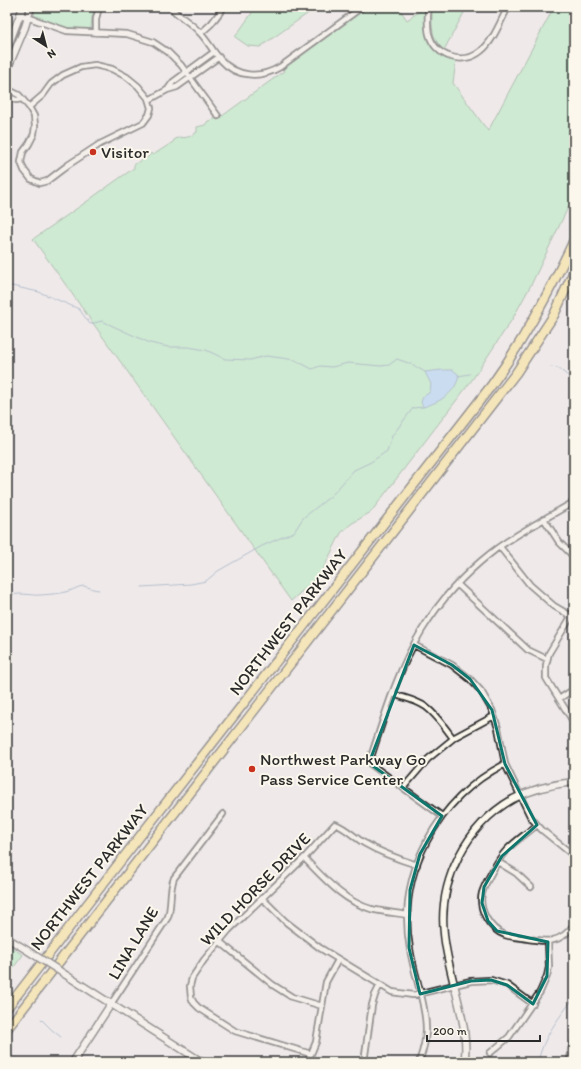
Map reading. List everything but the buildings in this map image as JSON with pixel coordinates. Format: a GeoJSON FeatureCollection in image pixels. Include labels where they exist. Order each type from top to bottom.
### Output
{"type":"FeatureCollection","features":[{"type":"Feature","properties":{"kind":"highway","name":"NORTHWEST PARKWAY"},"geometry":{"type":"LineString","coordinates":[[7,1008],[494,382],[534,319],[574,240]]}},
{"type":"Feature","properties":{"kind":"highway","name":"NORTHWEST PARKWAY"},"geometry":{"type":"LineString","coordinates":[[7,1029],[516,373],[554,315],[574,271]]}},
{"type":"Feature","properties":{"kind":"street"},"geometry":{"type":"LineString","coordinates":[[7,50],[21,16],[23,7]]}},
{"type":"Feature","properties":{"kind":"street"},"geometry":{"type":"LineString","coordinates":[[7,70],[31,7]]}},
{"type":"Feature","properties":{"kind":"street"},"geometry":{"type":"LineString","coordinates":[[96,33],[96,19],[99,7]]}},
{"type":"Feature","properties":{"kind":"street"},"geometry":{"type":"LineString","coordinates":[[170,7],[201,33],[218,57],[231,68],[244,74],[255,75],[268,73],[280,67],[362,7]]}},
{"type":"Feature","properties":{"kind":"street"},"geometry":{"type":"LineString","coordinates":[[201,33],[211,24],[224,7]]}},
{"type":"Feature","properties":{"kind":"street"},"geometry":{"type":"LineString","coordinates":[[428,7],[428,28],[433,43],[444,54],[460,58],[471,57],[486,47],[508,7]]}},
{"type":"Feature","properties":{"kind":"street"},"geometry":{"type":"LineString","coordinates":[[21,16],[67,31],[127,34],[145,38],[168,52],[188,75],[218,116]]}},
{"type":"Feature","properties":{"kind":"street"},"geometry":{"type":"LineString","coordinates":[[188,75],[214,52]]}},
{"type":"Feature","properties":{"kind":"street"},"geometry":{"type":"LineString","coordinates":[[149,100],[167,90],[173,82],[218,57]]}},
{"type":"Feature","properties":{"kind":"street"},"geometry":{"type":"LineString","coordinates":[[7,89],[19,95],[29,106],[34,116],[35,129],[32,139],[23,152],[21,162],[24,170],[31,180],[40,183],[47,181],[100,144],[142,123],[147,119],[150,111],[149,100],[138,86],[121,73],[103,66],[89,66],[75,69],[62,75],[43,95],[29,106]]}},
{"type":"Feature","properties":{"kind":"street"},"geometry":{"type":"LineString","coordinates":[[7,96],[16,100],[22,99]]}},
{"type":"Feature","properties":{"kind":"street"},"geometry":{"type":"LineString","coordinates":[[442,816],[369,763],[393,694],[414,645],[432,614],[458,584],[491,553],[544,519],[574,502]]}},
{"type":"Feature","properties":{"kind":"street"},"geometry":{"type":"LineString","coordinates":[[544,519],[559,542],[574,557]]}},
{"type":"Feature","properties":{"kind":"street"},"geometry":{"type":"LineString","coordinates":[[500,547],[530,585],[554,606],[573,614],[549,653],[546,665],[546,678],[574,723]]}},
{"type":"Feature","properties":{"kind":"street"},"geometry":{"type":"LineString","coordinates":[[458,584],[528,650],[547,659]]}},
{"type":"Feature","properties":{"kind":"street"},"geometry":{"type":"LineString","coordinates":[[414,645],[452,665],[470,679],[481,691],[492,710],[498,728],[505,764],[528,811],[537,825],[574,856]]}},
{"type":"Feature","properties":{"kind":"street"},"geometry":{"type":"LineString","coordinates":[[559,700],[574,689]]}},
{"type":"Feature","properties":{"kind":"street"},"geometry":{"type":"LineString","coordinates":[[393,694],[412,700],[426,707],[454,738]]}},
{"type":"Feature","properties":{"kind":"street"},"geometry":{"type":"LineString","coordinates":[[403,788],[428,759],[454,738],[494,716]]}},
{"type":"Feature","properties":{"kind":"street"},"geometry":{"type":"LineString","coordinates":[[419,1062],[425,1040],[426,1028],[410,948],[408,915],[410,890],[417,865],[428,839],[442,816],[469,787],[505,764]]}},
{"type":"Feature","properties":{"kind":"street"},"geometry":{"type":"LineString","coordinates":[[464,1062],[466,1043],[444,935],[444,907],[448,883],[455,864],[464,846],[480,826],[502,807],[521,796],[548,786],[574,782]]}},
{"type":"Feature","properties":{"kind":"street","name":"LINA LANE"},"geometry":{"type":"LineString","coordinates":[[111,1004],[168,917],[170,908],[170,890],[174,878],[223,814]]}},
{"type":"Feature","properties":{"kind":"street","name":"WILD HORSE DRIVE"},"geometry":{"type":"LineString","coordinates":[[338,960],[326,982],[316,1042],[311,1054],[240,1032],[220,1022],[194,1003],[191,998],[190,986],[192,978],[219,941],[232,926],[304,858],[335,824],[363,842],[386,854],[417,865]]}},
{"type":"Feature","properties":{"kind":"street"},"geometry":{"type":"LineString","coordinates":[[537,825],[508,849],[498,862],[482,892],[482,903],[485,915],[497,931],[505,935],[548,942],[566,934],[574,924]]}},
{"type":"Feature","properties":{"kind":"street"},"geometry":{"type":"LineString","coordinates":[[304,858],[332,887],[347,898],[370,909],[408,915]]}},
{"type":"Feature","properties":{"kind":"street"},"geometry":{"type":"LineString","coordinates":[[498,862],[516,873],[531,887]]}},
{"type":"Feature","properties":{"kind":"street"},"geometry":{"type":"LineString","coordinates":[[262,898],[286,922],[304,936],[338,960],[392,992],[408,995],[420,994],[473,981],[491,980],[507,985],[533,1004]]}},
{"type":"Feature","properties":{"kind":"street"},"geometry":{"type":"LineString","coordinates":[[7,938],[202,1062]]}},
{"type":"Feature","properties":{"kind":"street"},"geometry":{"type":"LineString","coordinates":[[219,941],[273,986],[293,997],[322,1006]]}},
{"type":"Feature","properties":{"kind":"street"},"geometry":{"type":"LineString","coordinates":[[490,1053],[509,1037],[540,992],[547,976],[549,958],[548,942]]}},
{"type":"Feature","properties":{"kind":"street"},"geometry":{"type":"LineString","coordinates":[[364,1062],[373,1004],[375,995],[380,985]]}},
{"type":"Feature","properties":{"kind":"street"},"geometry":{"type":"LineString","coordinates":[[73,1062],[111,1004]]}},
{"type":"Feature","properties":{"kind":"street"},"geometry":{"type":"LineString","coordinates":[[570,1062],[571,1049],[574,1042]]}},
{"type":"Feature","properties":{"kind":"highlighted area"},"geometry":{"type":"Polygon","coordinates":[[[414,645],[452,665],[470,679],[492,710],[505,764],[537,825],[502,856],[484,887],[482,903],[488,921],[497,931],[548,942],[547,976],[533,1004],[507,985],[491,980],[471,981],[420,994],[409,948],[410,890],[420,854],[442,816],[369,763],[414,645]]]}},
{"type":"Feature","properties":{"kind":"green space"},"geometry":{"type":"Polygon","coordinates":[[[35,7],[96,7],[92,17],[91,28],[88,30],[65,28],[36,17],[34,14],[35,7]]]}},
{"type":"Feature","properties":{"kind":"green space"},"geometry":{"type":"Polygon","coordinates":[[[256,7],[317,7],[260,47],[248,46],[235,37],[256,7]]]}},
{"type":"Feature","properties":{"kind":"green space"},"geometry":{"type":"Polygon","coordinates":[[[368,7],[398,7],[407,20],[426,7],[426,26],[433,48],[446,58],[456,61],[453,83],[488,131],[554,7],[574,7],[574,195],[532,283],[513,318],[472,380],[371,512],[351,524],[341,533],[320,575],[291,601],[33,239],[134,168],[134,165],[148,157],[151,153],[153,155],[179,137],[182,138],[193,135],[197,132],[197,127],[205,125],[208,121],[218,119],[368,7]]]}},
{"type":"Feature","properties":{"kind":"green space"},"geometry":{"type":"Polygon","coordinates":[[[432,7],[467,7],[444,50],[439,46],[434,36],[432,25],[432,7]]]}},
{"type":"Feature","properties":{"kind":"green space"},"geometry":{"type":"Polygon","coordinates":[[[7,944],[23,955],[7,976],[7,944]]]}},
{"type":"Feature","properties":{"kind":"water"},"geometry":{"type":"Polygon","coordinates":[[[453,370],[459,375],[454,387],[446,396],[423,407],[421,402],[423,397],[430,392],[431,384],[425,372],[453,370]]]}},
{"type":"Feature","properties":{"kind":"waterway"},"geometry":{"type":"LineString","coordinates":[[7,285],[39,292],[79,309],[90,324],[102,321],[150,343],[168,347],[188,347],[206,350],[225,359],[250,360],[266,356],[295,360],[312,369],[320,366],[332,367],[348,363],[381,366],[389,365],[397,359],[411,364],[425,372]]}},
{"type":"Feature","properties":{"kind":"waterway"},"geometry":{"type":"LineString","coordinates":[[569,328],[574,332]]}},
{"type":"Feature","properties":{"kind":"waterway"},"geometry":{"type":"LineString","coordinates":[[551,367],[558,368],[574,379]]}},
{"type":"Feature","properties":{"kind":"waterway"},"geometry":{"type":"LineString","coordinates":[[458,376],[470,374]]}},
{"type":"Feature","properties":{"kind":"waterway"},"geometry":{"type":"LineString","coordinates":[[142,587],[191,584],[206,581],[218,571],[262,546],[294,532],[303,518],[332,495],[354,470],[371,462],[387,451],[392,436],[413,408],[423,407]]}},
{"type":"Feature","properties":{"kind":"waterway"},"geometry":{"type":"LineString","coordinates":[[7,597],[15,594],[37,595],[59,593],[84,586],[99,590]]}},
{"type":"Feature","properties":{"kind":"waterway"},"geometry":{"type":"LineString","coordinates":[[538,1062],[540,1053],[548,1036],[557,1020],[574,998]]}},
{"type":"Feature","properties":{"kind":"waterway"},"geometry":{"type":"LineString","coordinates":[[41,1019],[61,1037]]}},
{"type":"Feature","properties":{"kind":"place","name":"Visitor"},"geometry":{"type":"Point","coordinates":[93,152]}},
{"type":"Feature","properties":{"kind":"place","name":"Northwest Parkway Go Pass Service Center"},"geometry":{"type":"Point","coordinates":[252,769]}}]}
